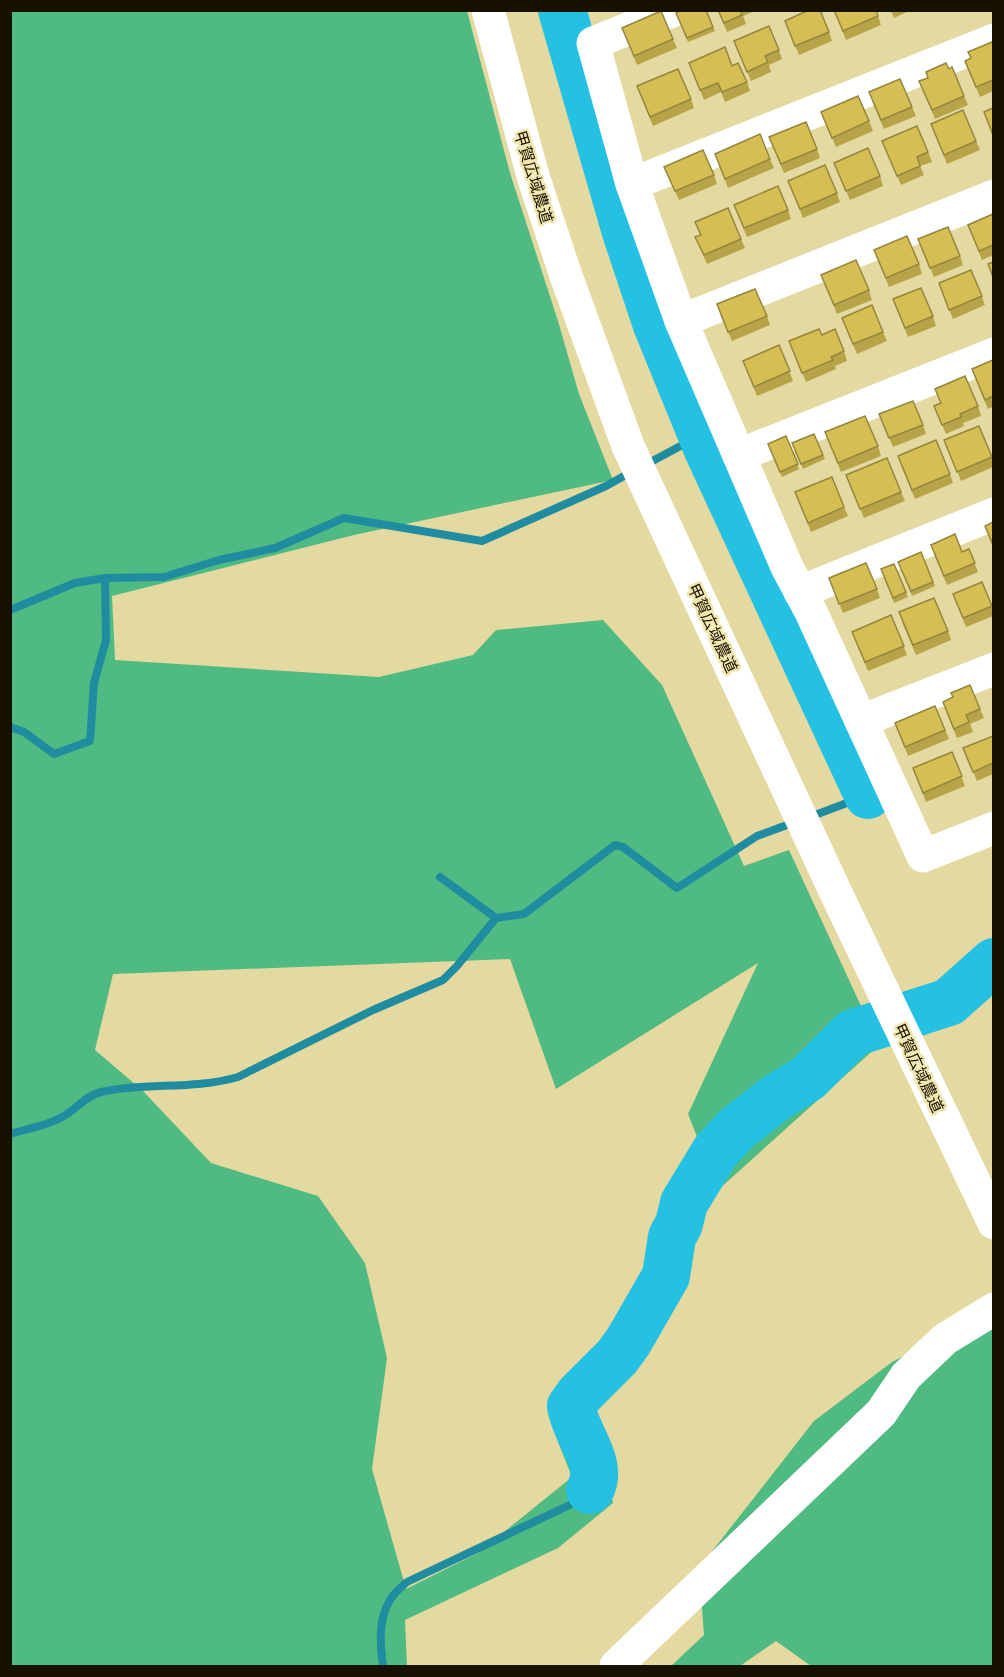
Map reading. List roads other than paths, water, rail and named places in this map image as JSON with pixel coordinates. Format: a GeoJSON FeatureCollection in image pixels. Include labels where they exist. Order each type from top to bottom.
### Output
{"type":"FeatureCollection","features":[{"type":"Feature","properties":{"kind":"street","name":"甲賀広域農道"},"geometry":{"type":"LineString","coordinates":[[488,10],[533,176],[565,273],[628,446],[993,1223]]}},
{"type":"Feature","properties":{"kind":"street"},"geometry":{"type":"LineString","coordinates":[[675,10],[593,43],[632,183],[681,321],[787,567],[801,592],[923,856],[993,828]]}},
{"type":"Feature","properties":{"kind":"street"},"geometry":{"type":"LineString","coordinates":[[632,183],[993,40]]}},
{"type":"Feature","properties":{"kind":"street"},"geometry":{"type":"LineString","coordinates":[[681,321],[993,196]]}},
{"type":"Feature","properties":{"kind":"street"},"geometry":{"type":"LineString","coordinates":[[739,456],[993,354]]}},
{"type":"Feature","properties":{"kind":"street"},"geometry":{"type":"LineString","coordinates":[[801,592],[993,514]]}},
{"type":"Feature","properties":{"kind":"street"},"geometry":{"type":"LineString","coordinates":[[861,721],[993,669]]}},
{"type":"Feature","properties":{"kind":"street"},"geometry":{"type":"LineString","coordinates":[[616,1666],[881,1413],[906,1376],[945,1339],[993,1309]]}},
{"type":"Feature","properties":{"kind":"waterway"},"geometry":{"type":"LineString","coordinates":[[562,10],[626,232],[657,325],[708,450],[868,795]]}},
{"type":"Feature","properties":{"kind":"waterway"},"geometry":{"type":"LineString","coordinates":[[645,465],[701,435]]}},
{"type":"Feature","properties":{"kind":"waterway"},"geometry":{"type":"LineString","coordinates":[[10,610],[75,583],[105,578],[164,577],[219,560],[275,548],[344,518],[482,541],[606,486],[633,471]]}},
{"type":"Feature","properties":{"kind":"waterway"},"geometry":{"type":"LineString","coordinates":[[10,727],[24,732],[54,754],[90,741],[94,683],[106,640],[105,578]]}},
{"type":"Feature","properties":{"kind":"waterway"},"geometry":{"type":"LineString","coordinates":[[807,818],[868,795]]}},
{"type":"Feature","properties":{"kind":"waterway"},"geometry":{"type":"LineString","coordinates":[[10,1134],[54,1121],[91,1096],[101,1092],[135,1087],[204,1083],[238,1077],[373,1010],[443,980],[496,918],[524,914],[615,845],[623,847],[677,888],[757,836],[795,822]]}},
{"type":"Feature","properties":{"kind":"waterway"},"geometry":{"type":"LineString","coordinates":[[440,877],[496,918]]}},
{"type":"Feature","properties":{"kind":"waterway"},"geometry":{"type":"LineString","coordinates":[[590,1490],[594,1480],[592,1459],[571,1406],[628,1342],[666,1276],[672,1237],[679,1224],[684,1203],[715,1152],[736,1129],[777,1097],[808,1078],[853,1033],[949,1002],[994,962]]}},
{"type":"Feature","properties":{"kind":"waterway"},"geometry":{"type":"LineString","coordinates":[[383,1666],[381,1641],[383,1616],[392,1597],[407,1582],[578,1501],[590,1490]]}}]}
